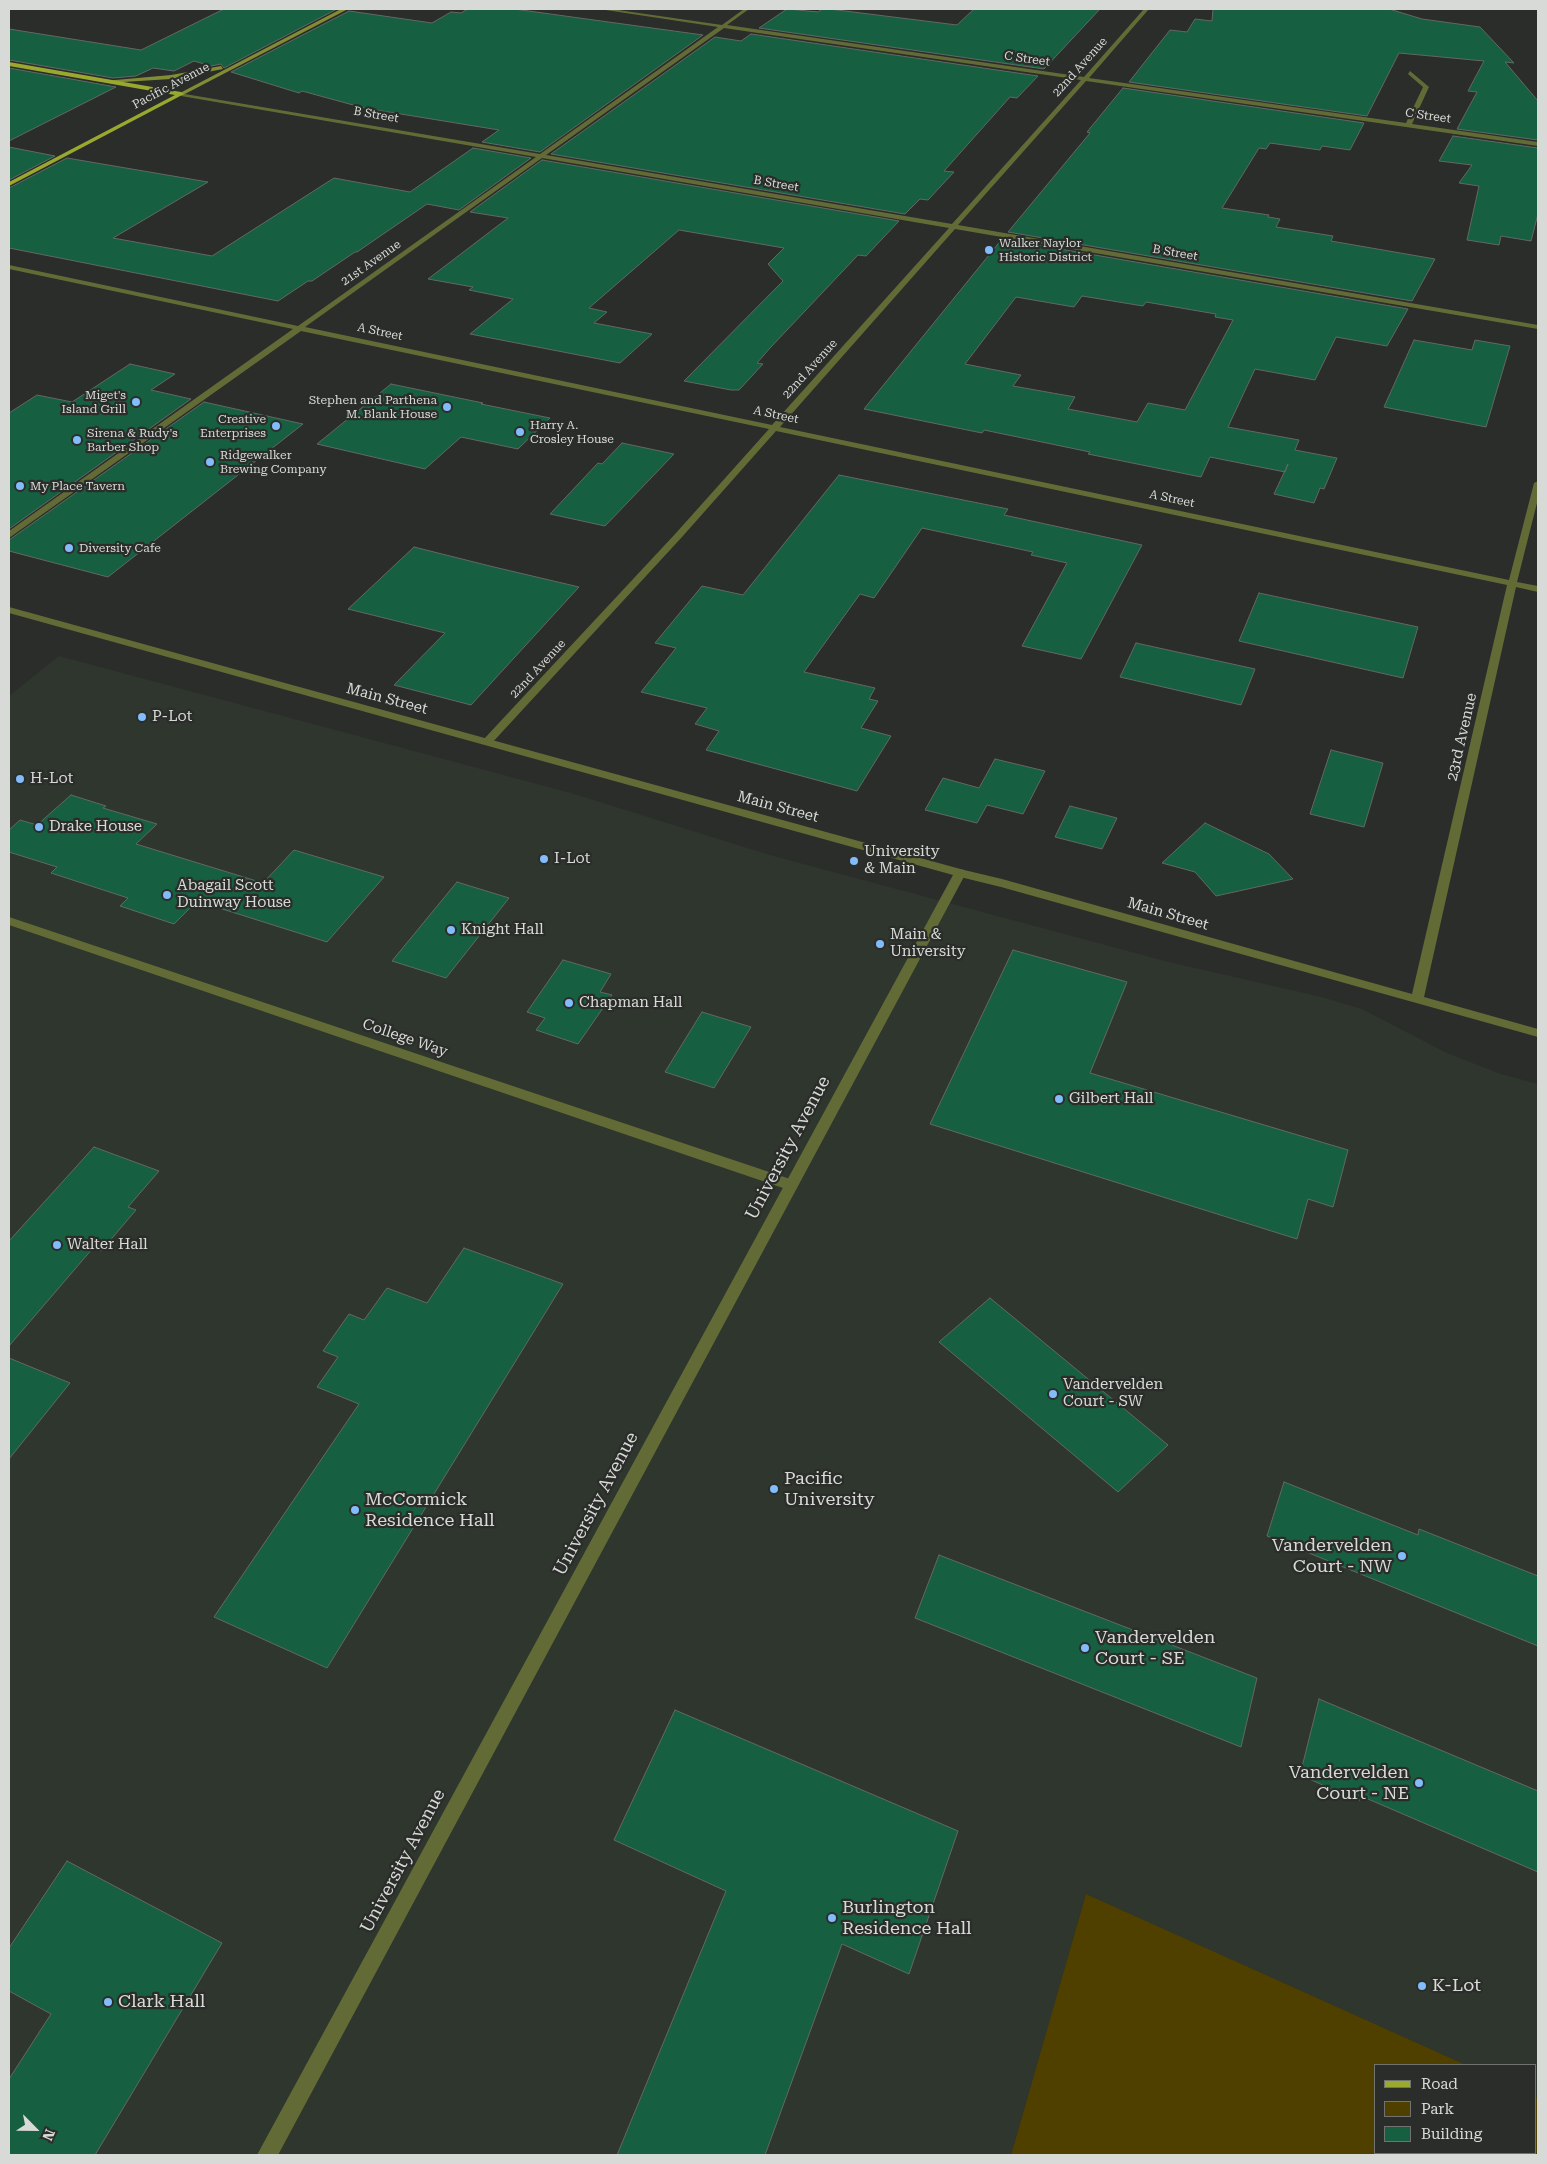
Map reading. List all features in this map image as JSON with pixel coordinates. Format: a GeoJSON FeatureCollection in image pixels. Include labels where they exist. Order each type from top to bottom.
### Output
{"type":"FeatureCollection","features":[{"type":"Feature","properties":{"kind":"main road","name":"Pacific Avenue"},"geometry":{"type":"LineString","coordinates":[[9,184],[345,9]]}},
{"type":"Feature","properties":{"kind":"main road","name":"B Street"},"geometry":{"type":"LineString","coordinates":[[9,64],[182,94]]}},
{"type":"Feature","properties":{"kind":"main road"},"geometry":{"type":"LineString","coordinates":[[107,81],[182,76],[238,64]]}},
{"type":"Feature","properties":{"kind":"street","name":"C Street"},"geometry":{"type":"LineString","coordinates":[[602,9],[1538,144]]}},
{"type":"Feature","properties":{"kind":"street","name":"21st Avenue"},"geometry":{"type":"LineString","coordinates":[[9,535],[747,9]]}},
{"type":"Feature","properties":{"kind":"street","name":"22nd Avenue"},"geometry":{"type":"LineString","coordinates":[[487,742],[679,535],[773,427],[955,226],[1147,9]]}},
{"type":"Feature","properties":{"kind":"street"},"geometry":{"type":"LineString","coordinates":[[1409,124],[1426,87],[1410,73]]}},
{"type":"Feature","properties":{"kind":"street","name":"B Street"},"geometry":{"type":"LineString","coordinates":[[182,94],[1538,327]]}},
{"type":"Feature","properties":{"kind":"street","name":"A Street"},"geometry":{"type":"LineString","coordinates":[[9,267],[1538,589]]}},
{"type":"Feature","properties":{"kind":"street","name":"23rd Avenue"},"geometry":{"type":"LineString","coordinates":[[1418,1000],[1512,583],[1538,482]]}},
{"type":"Feature","properties":{"kind":"street","name":"Main Street"},"geometry":{"type":"LineString","coordinates":[[9,610],[1002,883],[1538,1033]]}},
{"type":"Feature","properties":{"kind":"street","name":"University Avenue"},"geometry":{"type":"LineString","coordinates":[[267,2155],[960,873]]}},
{"type":"Feature","properties":{"kind":"street","name":"College Way"},"geometry":{"type":"LineString","coordinates":[[9,922],[791,1185]]}},
{"type":"Feature","properties":{"kind":"shaded area","name":"Pacific University"},"geometry":{"type":"Polygon","coordinates":[[[59,656],[571,793],[770,855],[1169,962],[1322,997],[1362,1009],[1447,1053],[1498,1073],[1538,1084],[1538,2098],[1537,2064],[1464,2064],[1086,1894],[1011,2155],[9,2155],[9,696],[59,656]]]}},
{"type":"Feature","properties":{"kind":"green space"},"geometry":{"type":"Polygon","coordinates":[[[1086,1894],[1464,2064],[1374,2064],[1374,2154],[1537,2154],[1538,2098],[1538,2155],[1011,2155],[1086,1894]]]}},
{"type":"Feature","properties":{"kind":"building"},"geometry":{"type":"Polygon","coordinates":[[[224,9],[337,9],[224,68],[221,64],[211,66],[194,61],[174,71],[153,68],[136,76],[113,78],[9,60],[9,29],[141,50],[224,9]]]}},
{"type":"Feature","properties":{"kind":"building"},"geometry":{"type":"Polygon","coordinates":[[[468,9],[514,9],[703,35],[540,152],[482,142],[499,130],[364,108],[302,91],[299,93],[231,72],[349,11],[432,23],[451,12],[461,13],[468,9]]]}},
{"type":"Feature","properties":{"kind":"building"},"geometry":{"type":"Polygon","coordinates":[[[787,9],[818,12],[822,9],[829,9],[957,25],[974,9],[1100,9],[1044,69],[759,28],[787,9]]]}},
{"type":"Feature","properties":{"kind":"building"},"geometry":{"type":"Polygon","coordinates":[[[1213,9],[1389,9],[1422,19],[1480,27],[1514,63],[1505,62],[1538,101],[1538,140],[1457,129],[1477,92],[1468,91],[1484,61],[1399,53],[1367,116],[1129,82],[1170,30],[1187,32],[1195,19],[1212,21],[1213,9]]]}},
{"type":"Feature","properties":{"kind":"building"},"geometry":{"type":"Polygon","coordinates":[[[751,34],[1038,76],[1017,98],[1010,97],[944,171],[954,172],[928,200],[920,199],[905,214],[551,154],[715,37],[741,41],[751,34]]]}},
{"type":"Feature","properties":{"kind":"building"},"geometry":{"type":"Polygon","coordinates":[[[9,68],[116,87],[9,141],[9,68]]]}},
{"type":"Feature","properties":{"kind":"building"},"geometry":{"type":"Polygon","coordinates":[[[1123,88],[1364,123],[1350,150],[1322,146],[1320,150],[1270,143],[1266,149],[1259,148],[1222,208],[1269,215],[1268,217],[1280,219],[1276,227],[1333,236],[1331,241],[1435,259],[1412,301],[1008,232],[1090,133],[1087,132],[1123,88]]]}},
{"type":"Feature","properties":{"kind":"building"},"geometry":{"type":"Polygon","coordinates":[[[1453,136],[1538,148],[1538,214],[1531,241],[1501,236],[1499,245],[1467,240],[1479,186],[1459,183],[1472,165],[1439,161],[1453,136]]]}},
{"type":"Feature","properties":{"kind":"building"},"geometry":{"type":"Polygon","coordinates":[[[9,147],[55,156],[9,180],[9,147]]]}},
{"type":"Feature","properties":{"kind":"building"},"geometry":{"type":"Polygon","coordinates":[[[473,148],[531,158],[459,210],[427,204],[357,252],[278,301],[9,248],[9,188],[67,158],[208,182],[113,238],[212,256],[334,178],[410,192],[473,148]]]}},
{"type":"Feature","properties":{"kind":"building"},"geometry":{"type":"Polygon","coordinates":[[[542,160],[899,221],[866,256],[858,255],[770,348],[757,363],[763,364],[739,390],[731,390],[684,381],[783,281],[768,264],[784,248],[679,230],[589,308],[607,312],[594,323],[652,334],[620,363],[470,334],[513,299],[469,290],[473,287],[428,279],[508,218],[470,212],[542,160]]]}},
{"type":"Feature","properties":{"kind":"building"},"geometry":{"type":"Polygon","coordinates":[[[1002,239],[1408,309],[1387,346],[1336,337],[1315,380],[1255,369],[1228,427],[1299,440],[1295,450],[1337,458],[1324,489],[1320,488],[1314,503],[1274,494],[1284,472],[1210,457],[1201,477],[984,430],[982,433],[864,409],[1002,239]],[[1082,296],[1074,307],[1016,297],[965,364],[1021,375],[1013,386],[1075,397],[1068,409],[1137,422],[1148,403],[1185,410],[1233,320],[1215,317],[1216,314],[1146,302],[1143,306],[1082,296]]]}},
{"type":"Feature","properties":{"kind":"building"},"geometry":{"type":"Polygon","coordinates":[[[1414,340],[1472,350],[1475,340],[1510,346],[1486,427],[1384,407],[1414,340]]]}},
{"type":"Feature","properties":{"kind":"building"},"geometry":{"type":"Polygon","coordinates":[[[130,364],[175,374],[151,390],[191,399],[9,529],[9,413],[37,395],[72,402],[130,364]]]}},
{"type":"Feature","properties":{"kind":"building"},"geometry":{"type":"Polygon","coordinates":[[[391,384],[550,418],[518,449],[461,437],[425,469],[317,444],[391,384]]]}},
{"type":"Feature","properties":{"kind":"building"},"geometry":{"type":"Polygon","coordinates":[[[204,402],[303,424],[108,577],[9,551],[9,540],[204,402]]]}},
{"type":"Feature","properties":{"kind":"building"},"geometry":{"type":"Polygon","coordinates":[[[622,443],[674,454],[605,526],[550,514],[598,463],[602,464],[622,443]]]}},
{"type":"Feature","properties":{"kind":"building"},"geometry":{"type":"Polygon","coordinates":[[[839,475],[1008,509],[1004,515],[1142,545],[1081,659],[1022,646],[1067,563],[1031,555],[1033,552],[922,528],[874,598],[860,594],[804,672],[875,688],[869,699],[878,701],[861,728],[891,736],[857,791],[706,750],[719,731],[695,724],[707,708],[641,692],[676,648],[655,643],[702,586],[743,595],[839,475]]]}},
{"type":"Feature","properties":{"kind":"building"},"geometry":{"type":"Polygon","coordinates":[[[414,547],[579,587],[471,705],[394,685],[445,633],[348,609],[414,547]]]}},
{"type":"Feature","properties":{"kind":"building"},"geometry":{"type":"Polygon","coordinates":[[[1259,593],[1418,627],[1403,678],[1239,641],[1259,593]]]}},
{"type":"Feature","properties":{"kind":"building"},"geometry":{"type":"Polygon","coordinates":[[[1136,643],[1255,669],[1241,705],[1120,677],[1136,643]]]}},
{"type":"Feature","properties":{"kind":"building"},"geometry":{"type":"Polygon","coordinates":[[[1331,750],[1383,763],[1364,827],[1310,814],[1331,750]]]}},
{"type":"Feature","properties":{"kind":"building"},"geometry":{"type":"Polygon","coordinates":[[[995,759],[1045,771],[1023,814],[987,805],[977,823],[925,810],[943,778],[979,788],[995,759]]]}},
{"type":"Feature","properties":{"kind":"building"},"geometry":{"type":"Polygon","coordinates":[[[71,795],[106,806],[103,808],[157,824],[136,844],[263,883],[294,850],[384,877],[327,942],[197,901],[174,924],[120,906],[128,898],[51,873],[57,867],[9,852],[9,830],[20,820],[37,825],[71,795]]]}},
{"type":"Feature","properties":{"kind":"building"},"geometry":{"type":"Polygon","coordinates":[[[1070,806],[1117,818],[1102,849],[1055,837],[1070,806]]]}},
{"type":"Feature","properties":{"kind":"building"},"geometry":{"type":"Polygon","coordinates":[[[1205,823],[1269,854],[1293,879],[1216,896],[1195,872],[1162,863],[1205,823]]]}},
{"type":"Feature","properties":{"kind":"building","name":"Knight Hall"},"geometry":{"type":"Polygon","coordinates":[[[457,882],[509,898],[446,978],[392,961],[457,882]]]}},
{"type":"Feature","properties":{"kind":"building","name":"Gilbert Hall"},"geometry":{"type":"Polygon","coordinates":[[[1013,950],[1127,982],[1090,1073],[1348,1150],[1333,1207],[1308,1199],[1297,1239],[930,1124],[1013,950]]]}},
{"type":"Feature","properties":{"kind":"building","name":"Chapman Hall"},"geometry":{"type":"Polygon","coordinates":[[[563,960],[611,974],[600,992],[612,995],[578,1044],[536,1030],[545,1018],[527,1012],[563,960]]]}},
{"type":"Feature","properties":{"kind":"building"},"geometry":{"type":"Polygon","coordinates":[[[702,1012],[751,1027],[714,1088],[665,1072],[702,1012]]]}},
{"type":"Feature","properties":{"kind":"building","name":"Walter Hall"},"geometry":{"type":"Polygon","coordinates":[[[94,1147],[159,1171],[128,1207],[136,1210],[101,1251],[93,1248],[9,1346],[9,1241],[94,1147]]]}},
{"type":"Feature","properties":{"kind":"building","name":"McCormick Residence Hall"},"geometry":{"type":"Polygon","coordinates":[[[464,1248],[563,1284],[327,1668],[214,1617],[359,1404],[317,1387],[338,1357],[323,1351],[349,1314],[364,1320],[387,1288],[427,1303],[464,1248]]]}},
{"type":"Feature","properties":{"kind":"building","name":"Vandervelden Court - SW"},"geometry":{"type":"Polygon","coordinates":[[[990,1298],[1168,1445],[1118,1492],[939,1342],[990,1298]]]}},
{"type":"Feature","properties":{"kind":"building"},"geometry":{"type":"Polygon","coordinates":[[[9,1358],[70,1383],[9,1459],[9,1358]]]}},
{"type":"Feature","properties":{"kind":"building","name":"Vandervelden Court - NW"},"geometry":{"type":"Polygon","coordinates":[[[1284,1482],[1418,1535],[1419,1529],[1538,1576],[1538,1646],[1267,1536],[1284,1482]]]}},
{"type":"Feature","properties":{"kind":"building","name":"Vandervelden Court - SE"},"geometry":{"type":"Polygon","coordinates":[[[939,1555],[1257,1678],[1241,1747],[915,1618],[939,1555]]]}},
{"type":"Feature","properties":{"kind":"building","name":"Vandervelden Court - NE"},"geometry":{"type":"Polygon","coordinates":[[[1319,1699],[1538,1791],[1538,1872],[1361,1796],[1359,1801],[1300,1775],[1319,1699]]]}},
{"type":"Feature","properties":{"kind":"building","name":"Burlington Residence Hall"},"geometry":{"type":"Polygon","coordinates":[[[675,1710],[958,1831],[909,1974],[842,1944],[765,2155],[617,2155],[726,1891],[614,1840],[675,1710]]]}},
{"type":"Feature","properties":{"kind":"building","name":"Clark Hall"},"geometry":{"type":"Polygon","coordinates":[[[67,1861],[222,1943],[95,2155],[9,2155],[9,2079],[51,2014],[9,1991],[9,1948],[67,1861]]]}},
{"type":"Feature","properties":{"kind":"place","name":"Walker Naylor Historic District"},"geometry":{"type":"Point","coordinates":[989,250]}},
{"type":"Feature","properties":{"kind":"place","name":"Miget's Island Grill"},"geometry":{"type":"Point","coordinates":[136,402]}},
{"type":"Feature","properties":{"kind":"place","name":"Stephen and Parthena M. Blank House"},"geometry":{"type":"Point","coordinates":[447,407]}},
{"type":"Feature","properties":{"kind":"place","name":"Creative Enterprises"},"geometry":{"type":"Point","coordinates":[276,426]}},
{"type":"Feature","properties":{"kind":"place","name":"Harry A. Crosley House"},"geometry":{"type":"Point","coordinates":[520,432]}},
{"type":"Feature","properties":{"kind":"place","name":"Sirena & Rudy's Barber Shop"},"geometry":{"type":"Point","coordinates":[77,440]}},
{"type":"Feature","properties":{"kind":"place","name":"Ridgewalker Brewing Company"},"geometry":{"type":"Point","coordinates":[210,462]}},
{"type":"Feature","properties":{"kind":"place","name":"My Place Tavern"},"geometry":{"type":"Point","coordinates":[20,486]}},
{"type":"Feature","properties":{"kind":"place","name":"Diversity Cafe"},"geometry":{"type":"Point","coordinates":[69,548]}},
{"type":"Feature","properties":{"kind":"place","name":"P-Lot"},"geometry":{"type":"Point","coordinates":[142,717]}},
{"type":"Feature","properties":{"kind":"place","name":"H-Lot"},"geometry":{"type":"Point","coordinates":[20,779]}},
{"type":"Feature","properties":{"kind":"place","name":"Drake House"},"geometry":{"type":"Point","coordinates":[39,827]}},
{"type":"Feature","properties":{"kind":"place","name":"I-Lot"},"geometry":{"type":"Point","coordinates":[544,859]}},
{"type":"Feature","properties":{"kind":"place","name":"University & Main"},"geometry":{"type":"Point","coordinates":[854,861]}},
{"type":"Feature","properties":{"kind":"place","name":"Abagail Scott Duinway House"},"geometry":{"type":"Point","coordinates":[167,895]}},
{"type":"Feature","properties":{"kind":"place","name":"Knight Hall"},"geometry":{"type":"Point","coordinates":[451,930]}},
{"type":"Feature","properties":{"kind":"place","name":"Main & University"},"geometry":{"type":"Point","coordinates":[880,944]}},
{"type":"Feature","properties":{"kind":"place","name":"Chapman Hall"},"geometry":{"type":"Point","coordinates":[569,1003]}},
{"type":"Feature","properties":{"kind":"place","name":"Gilbert Hall"},"geometry":{"type":"Point","coordinates":[1059,1099]}},
{"type":"Feature","properties":{"kind":"place","name":"Walter Hall"},"geometry":{"type":"Point","coordinates":[57,1245]}},
{"type":"Feature","properties":{"kind":"place","name":"Vandervelden Court - SW"},"geometry":{"type":"Point","coordinates":[1053,1394]}},
{"type":"Feature","properties":{"kind":"place","name":"Pacific University"},"geometry":{"type":"Point","coordinates":[774,1489]}},
{"type":"Feature","properties":{"kind":"place","name":"McCormick Residence Hall"},"geometry":{"type":"Point","coordinates":[355,1510]}},
{"type":"Feature","properties":{"kind":"place","name":"Vandervelden Court - NW"},"geometry":{"type":"Point","coordinates":[1402,1556]}},
{"type":"Feature","properties":{"kind":"place","name":"Vandervelden Court - SE"},"geometry":{"type":"Point","coordinates":[1085,1648]}},
{"type":"Feature","properties":{"kind":"place","name":"Vandervelden Court - NE"},"geometry":{"type":"Point","coordinates":[1419,1783]}},
{"type":"Feature","properties":{"kind":"place","name":"Burlington Residence Hall"},"geometry":{"type":"Point","coordinates":[832,1918]}},
{"type":"Feature","properties":{"kind":"place","name":"K-Lot"},"geometry":{"type":"Point","coordinates":[1422,1986]}},
{"type":"Feature","properties":{"kind":"place","name":"Clark Hall"},"geometry":{"type":"Point","coordinates":[108,2002]}}]}
